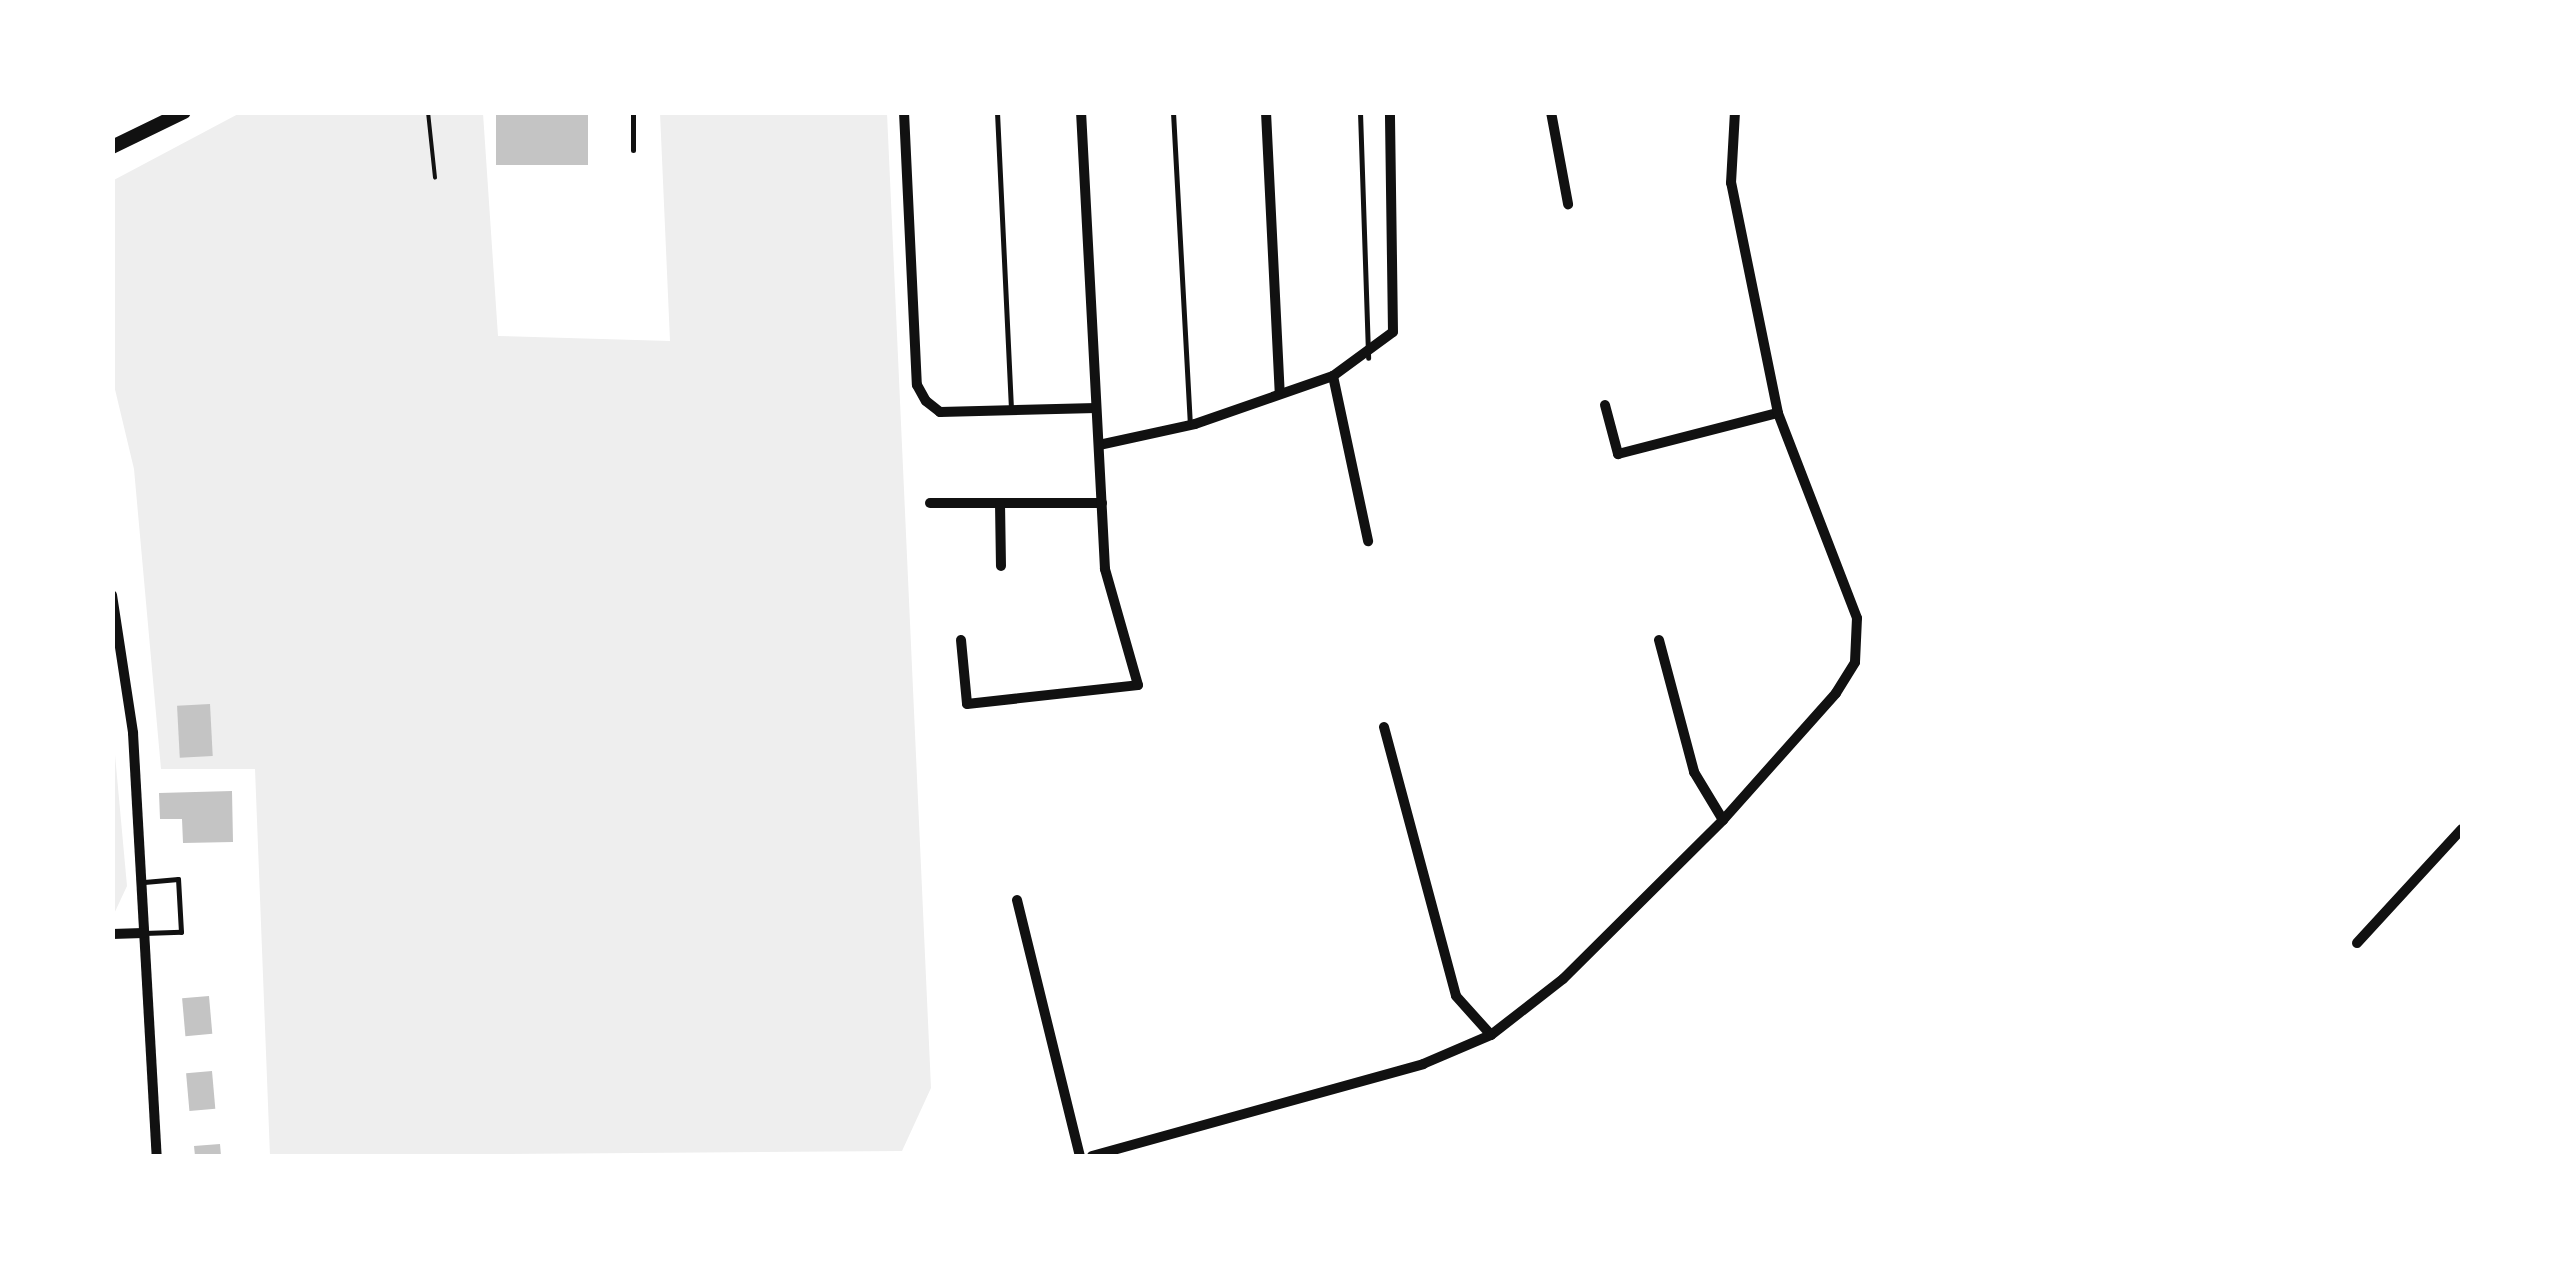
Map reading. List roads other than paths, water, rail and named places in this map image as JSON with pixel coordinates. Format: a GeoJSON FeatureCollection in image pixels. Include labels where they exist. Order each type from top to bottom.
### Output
{"type":"FeatureCollection","features":[{"type":"Feature","properties":{"kind":"street"},"geometry":{"type":"LineString","coordinates":[[153,112],[156,129]]}},
{"type":"Feature","properties":{"kind":"street"},"geometry":{"type":"LineString","coordinates":[[112,147],[156,129],[184,112]]}},
{"type":"Feature","properties":{"kind":"street"},"geometry":{"type":"LineString","coordinates":[[904,112],[917,385],[940,412],[1096,408]]}},
{"type":"Feature","properties":{"kind":"street"},"geometry":{"type":"LineString","coordinates":[[961,640],[967,704],[1138,685],[1105,569],[1081,112]]}},
{"type":"Feature","properties":{"kind":"street"},"geometry":{"type":"LineString","coordinates":[[1266,112],[1280,394]]}},
{"type":"Feature","properties":{"kind":"street"},"geometry":{"type":"LineString","coordinates":[[1099,445],[1190,425],[1333,376],[1368,358],[1394,332],[1390,112]]}},
{"type":"Feature","properties":{"kind":"street"},"geometry":{"type":"LineString","coordinates":[[1551,112],[1568,204]]}},
{"type":"Feature","properties":{"kind":"street"},"geometry":{"type":"LineString","coordinates":[[1092,1156],[1423,1064],[1492,1035],[1563,979],[1723,820],[1854,662],[1857,618],[1778,413],[1731,183],[1735,112]]}},
{"type":"Feature","properties":{"kind":"street"},"geometry":{"type":"LineString","coordinates":[[1333,376],[1368,541]]}},
{"type":"Feature","properties":{"kind":"street"},"geometry":{"type":"LineString","coordinates":[[1605,405],[1618,454],[1778,413]]}},
{"type":"Feature","properties":{"kind":"street"},"geometry":{"type":"LineString","coordinates":[[930,503],[1102,503]]}},
{"type":"Feature","properties":{"kind":"street"},"geometry":{"type":"LineString","coordinates":[[1000,503],[1001,566]]}},
{"type":"Feature","properties":{"kind":"street"},"geometry":{"type":"LineString","coordinates":[[112,595],[141,882],[157,1156]]}},
{"type":"Feature","properties":{"kind":"street"},"geometry":{"type":"LineString","coordinates":[[1659,640],[1694,772],[1723,820]]}},
{"type":"Feature","properties":{"kind":"street"},"geometry":{"type":"LineString","coordinates":[[1384,726],[1456,996],[1492,1035]]}},
{"type":"Feature","properties":{"kind":"street"},"geometry":{"type":"LineString","coordinates":[[2357,942],[2462,829]]}},
{"type":"Feature","properties":{"kind":"street"},"geometry":{"type":"LineString","coordinates":[[1017,900],[1080,1156]]}},
{"type":"Feature","properties":{"kind":"street"},"geometry":{"type":"LineString","coordinates":[[112,934],[143,933]]}},
{"type":"Feature","properties":{"kind":"lane"},"geometry":{"type":"LineString","coordinates":[[633,112],[634,150]]}},
{"type":"Feature","properties":{"kind":"lane"},"geometry":{"type":"LineString","coordinates":[[998,112],[1011,410]]}},
{"type":"Feature","properties":{"kind":"lane"},"geometry":{"type":"LineString","coordinates":[[1173,112],[1190,425]]}},
{"type":"Feature","properties":{"kind":"lane"},"geometry":{"type":"LineString","coordinates":[[1360,112],[1368,358]]}},
{"type":"Feature","properties":{"kind":"lane"},"geometry":{"type":"LineString","coordinates":[[141,882],[178,879],[180,914],[180,932],[143,933]]}}]}
